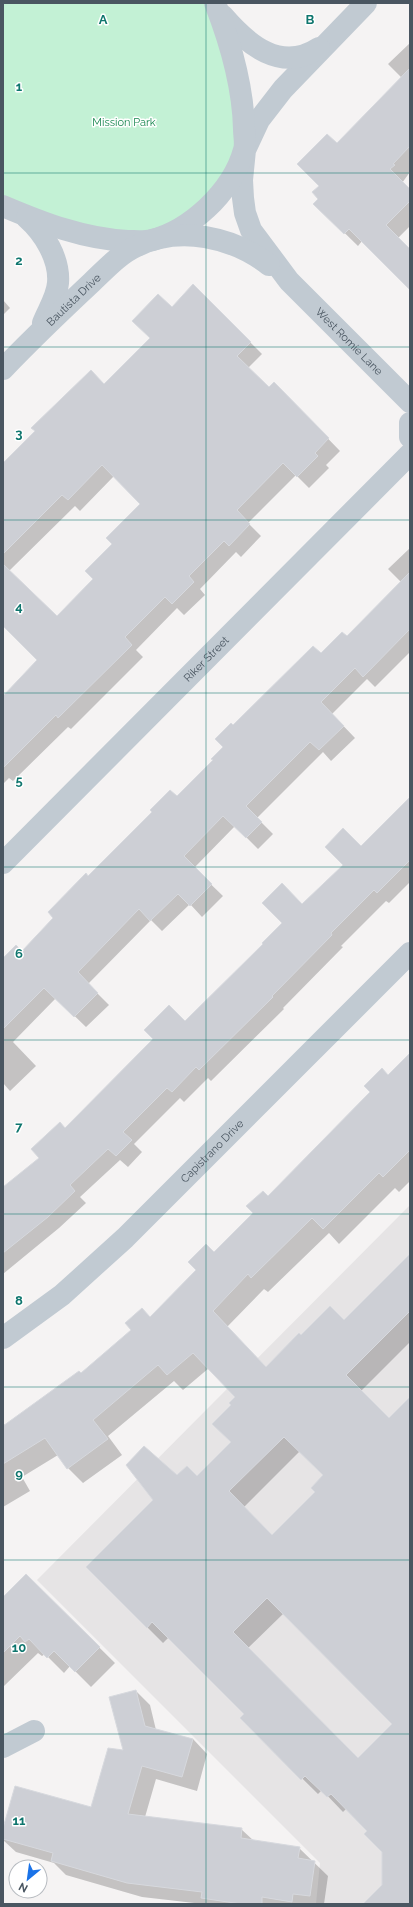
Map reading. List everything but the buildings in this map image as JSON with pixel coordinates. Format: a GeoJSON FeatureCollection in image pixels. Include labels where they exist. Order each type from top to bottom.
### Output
{"type":"FeatureCollection","features":[{"type":"Feature","properties":{"kind":"street"},"geometry":{"type":"LineString","coordinates":[[245,150],[252,132],[268,107],[325,44],[366,3]]}},
{"type":"Feature","properties":{"kind":"street"},"geometry":{"type":"LineString","coordinates":[[216,7],[232,26],[254,46],[277,57],[301,57],[311,53],[325,44]]}},
{"type":"Feature","properties":{"kind":"street","name":"West Romie Lane"},"geometry":{"type":"LineString","coordinates":[[216,7],[238,73],[244,108],[245,150],[242,180],[243,198],[245,213],[251,230],[289,281],[410,402]]}},
{"type":"Feature","properties":{"kind":"street","name":"West Romie Lane"},"geometry":{"type":"LineString","coordinates":[[152,240],[188,224],[214,201],[227,185],[245,150]]}},
{"type":"Feature","properties":{"kind":"street","name":"West Romie Lane"},"geometry":{"type":"LineString","coordinates":[[3,206],[40,222],[113,240],[152,240],[194,236],[218,239],[248,251],[289,281]]}},
{"type":"Feature","properties":{"kind":"street"},"geometry":{"type":"LineString","coordinates":[[25,216],[40,231],[56,263],[58,273],[56,293],[38,333]]}},
{"type":"Feature","properties":{"kind":"street","name":"Bautista Drive"},"geometry":{"type":"LineString","coordinates":[[3,369],[38,333],[108,267],[137,246],[152,240]]}},
{"type":"Feature","properties":{"kind":"street"},"geometry":{"type":"LineString","coordinates":[[410,422],[410,437]]}},
{"type":"Feature","properties":{"kind":"street","name":"Riker Street"},"geometry":{"type":"LineString","coordinates":[[3,863],[410,454]]}},
{"type":"Feature","properties":{"kind":"street","name":"Capistrano Drive"},"geometry":{"type":"LineString","coordinates":[[3,1338],[62,1294],[125,1238],[410,953]]}},
{"type":"Feature","properties":{"kind":"street"},"geometry":{"type":"LineString","coordinates":[[3,1747],[34,1731]]}},
{"type":"Feature","properties":{"kind":"shaded area"},"geometry":{"type":"Polygon","coordinates":[[[410,1205],[410,1904],[316,1904],[320,1863],[37,1580],[410,1205]]]}},
{"type":"Feature","properties":{"kind":"green space","name":"Mission Park"},"geometry":{"type":"Polygon","coordinates":[[[3,3],[215,3],[238,73],[233,175],[152,240],[3,206],[3,3]]]}}]}
